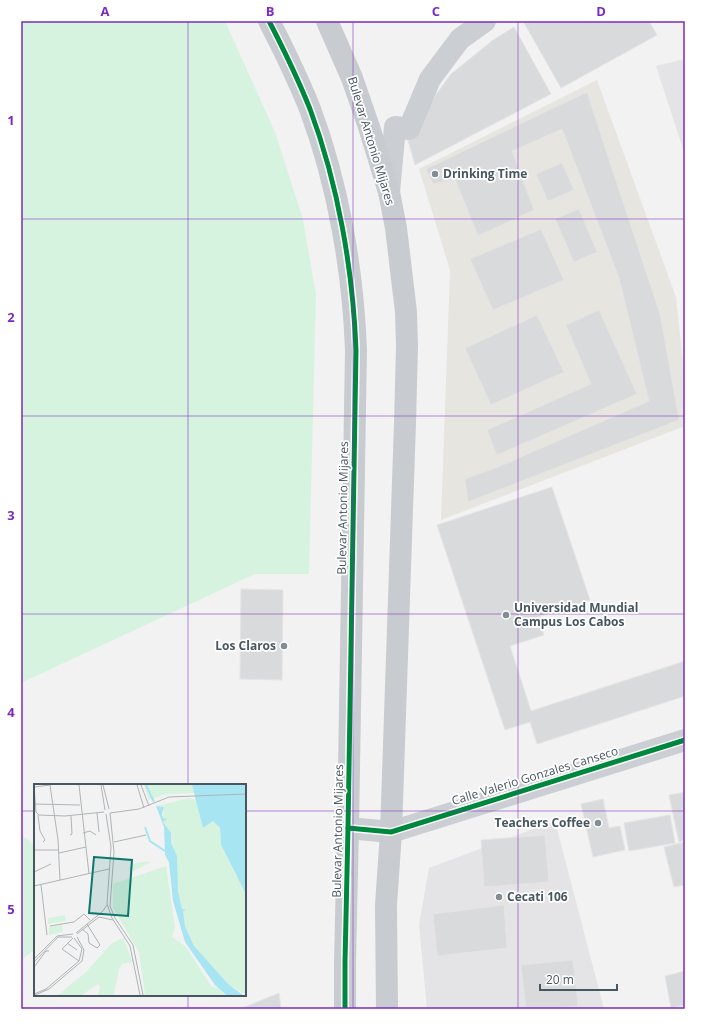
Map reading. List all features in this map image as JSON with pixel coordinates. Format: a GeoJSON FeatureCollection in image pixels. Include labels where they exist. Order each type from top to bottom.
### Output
{"type":"FeatureCollection","features":[{"type":"Feature","properties":{"kind":"main road","name":"Bulevar Antonio Mijares"},"geometry":{"type":"LineString","coordinates":[[268,21],[286,53],[307,102],[326,157],[345,244],[353,306],[356,350],[345,1009]]}},
{"type":"Feature","properties":{"kind":"main road","name":"Bulevar Antonio Mijares"},"geometry":{"type":"LineString","coordinates":[[327,21],[352,78],[389,192],[396,228],[406,312],[406,423],[391,832],[386,905],[387,1009]]}},
{"type":"Feature","properties":{"kind":"street"},"geometry":{"type":"LineString","coordinates":[[389,192],[395,128],[410,129],[430,78],[460,39],[485,21]]}},
{"type":"Feature","properties":{"kind":"street","name":"Calle Valerio Gonzales Canseco"},"geometry":{"type":"LineString","coordinates":[[391,832],[685,740]]}},
{"type":"Feature","properties":{"kind":"street"},"geometry":{"type":"LineString","coordinates":[[348,828],[391,832]]}},
{"type":"Feature","properties":{"kind":"shaded area"},"geometry":{"type":"Polygon","coordinates":[[[685,59],[685,155],[656,66],[685,59]]]}},
{"type":"Feature","properties":{"kind":"shaded area"},"geometry":{"type":"Polygon","coordinates":[[[597,80],[676,297],[685,382],[685,426],[441,520],[450,270],[419,169],[597,80]]]}},
{"type":"Feature","properties":{"kind":"shaded area","name":"Cecati 106"},"geometry":{"type":"Polygon","coordinates":[[[555,821],[604,1009],[427,1009],[419,925],[429,868],[555,821]]]}},
{"type":"Feature","properties":{"kind":"green space"},"geometry":{"type":"Polygon","coordinates":[[[21,21],[225,21],[275,132],[303,219],[316,295],[309,574],[255,574],[21,683],[21,21]]]}},
{"type":"Feature","properties":{"kind":"green space"},"geometry":{"type":"Polygon","coordinates":[[[21,835],[34,846],[34,950],[21,961],[21,835]]]}},
{"type":"Feature","properties":{"kind":"building"},"geometry":{"type":"Polygon","coordinates":[[[523,21],[649,21],[657,35],[561,88],[523,21]]]}},
{"type":"Feature","properties":{"kind":"building"},"geometry":{"type":"Polygon","coordinates":[[[514,27],[551,94],[415,165],[408,140],[424,111],[451,74],[493,40],[514,27]]]}},
{"type":"Feature","properties":{"kind":"building"},"geometry":{"type":"Polygon","coordinates":[[[587,92],[660,314],[679,420],[468,502],[465,479],[498,467],[649,401],[619,278],[562,129],[512,151],[534,210],[478,236],[455,179],[433,184],[426,169],[587,92]]]}},
{"type":"Feature","properties":{"kind":"building"},"geometry":{"type":"Polygon","coordinates":[[[562,163],[574,190],[548,201],[536,174],[562,163]]]}},
{"type":"Feature","properties":{"kind":"building"},"geometry":{"type":"Polygon","coordinates":[[[579,209],[597,252],[574,262],[555,219],[579,209]]]}},
{"type":"Feature","properties":{"kind":"building"},"geometry":{"type":"Polygon","coordinates":[[[541,229],[564,280],[493,310],[470,259],[541,229]]]}},
{"type":"Feature","properties":{"kind":"building"},"geometry":{"type":"Polygon","coordinates":[[[599,310],[637,394],[497,455],[487,430],[591,384],[566,325],[599,310]]]}},
{"type":"Feature","properties":{"kind":"building"},"geometry":{"type":"Polygon","coordinates":[[[537,315],[564,372],[491,405],[465,348],[537,315]]]}},
{"type":"Feature","properties":{"kind":"building","name":"Universidad Mundial Campus Los Cabos"},"geometry":{"type":"Polygon","coordinates":[[[552,487],[590,600],[538,617],[544,635],[510,646],[531,711],[685,661],[685,696],[537,744],[530,722],[505,730],[437,525],[552,487]]]}},
{"type":"Feature","properties":{"kind":"building"},"geometry":{"type":"Polygon","coordinates":[[[241,589],[283,590],[282,680],[240,679],[241,589]]]}},
{"type":"Feature","properties":{"kind":"building"},"geometry":{"type":"Polygon","coordinates":[[[685,792],[685,840],[679,842],[669,795],[685,792]]]}},
{"type":"Feature","properties":{"kind":"building"},"geometry":{"type":"Polygon","coordinates":[[[603,799],[609,828],[620,826],[625,850],[593,857],[581,804],[603,799]]]}},
{"type":"Feature","properties":{"kind":"building"},"geometry":{"type":"Polygon","coordinates":[[[670,815],[675,843],[629,851],[624,823],[670,815]]]}},
{"type":"Feature","properties":{"kind":"building"},"geometry":{"type":"Polygon","coordinates":[[[545,835],[549,882],[484,887],[481,840],[545,835]]]}},
{"type":"Feature","properties":{"kind":"building"},"geometry":{"type":"Polygon","coordinates":[[[685,842],[685,885],[674,887],[664,847],[685,842]]]}},
{"type":"Feature","properties":{"kind":"building"},"geometry":{"type":"Polygon","coordinates":[[[504,905],[507,948],[437,956],[433,914],[504,905]]]}},
{"type":"Feature","properties":{"kind":"building"},"geometry":{"type":"Polygon","coordinates":[[[573,960],[578,1006],[548,1009],[526,1009],[521,965],[573,960]]]}},
{"type":"Feature","properties":{"kind":"building"},"geometry":{"type":"Polygon","coordinates":[[[685,971],[685,1005],[671,1008],[665,976],[685,971]]]}},
{"type":"Feature","properties":{"kind":"building"},"geometry":{"type":"Polygon","coordinates":[[[279,993],[281,1009],[240,1009],[279,993]]]}},
{"type":"Feature","properties":{"kind":"cycle path"},"geometry":{"type":"LineString","coordinates":[[269,21],[301,87],[310,109],[329,167],[348,258],[354,320],[356,350],[345,1009]]}},
{"type":"Feature","properties":{"kind":"cycle path"},"geometry":{"type":"LineString","coordinates":[[348,828],[391,832],[685,740]]}},
{"type":"Feature","properties":{"kind":"place","name":"Drinking Time"},"geometry":{"type":"Point","coordinates":[435,174]}},
{"type":"Feature","properties":{"kind":"place","name":"Universidad Mundial Campus Los Cabos"},"geometry":{"type":"Point","coordinates":[506,615]}},
{"type":"Feature","properties":{"kind":"place","name":"Los Claros"},"geometry":{"type":"Point","coordinates":[284,646]}},
{"type":"Feature","properties":{"kind":"place","name":"Teachers Coffee"},"geometry":{"type":"Point","coordinates":[598,823]}},
{"type":"Feature","properties":{"kind":"place","name":"Cecati 106"},"geometry":{"type":"Point","coordinates":[499,897]}}]}
